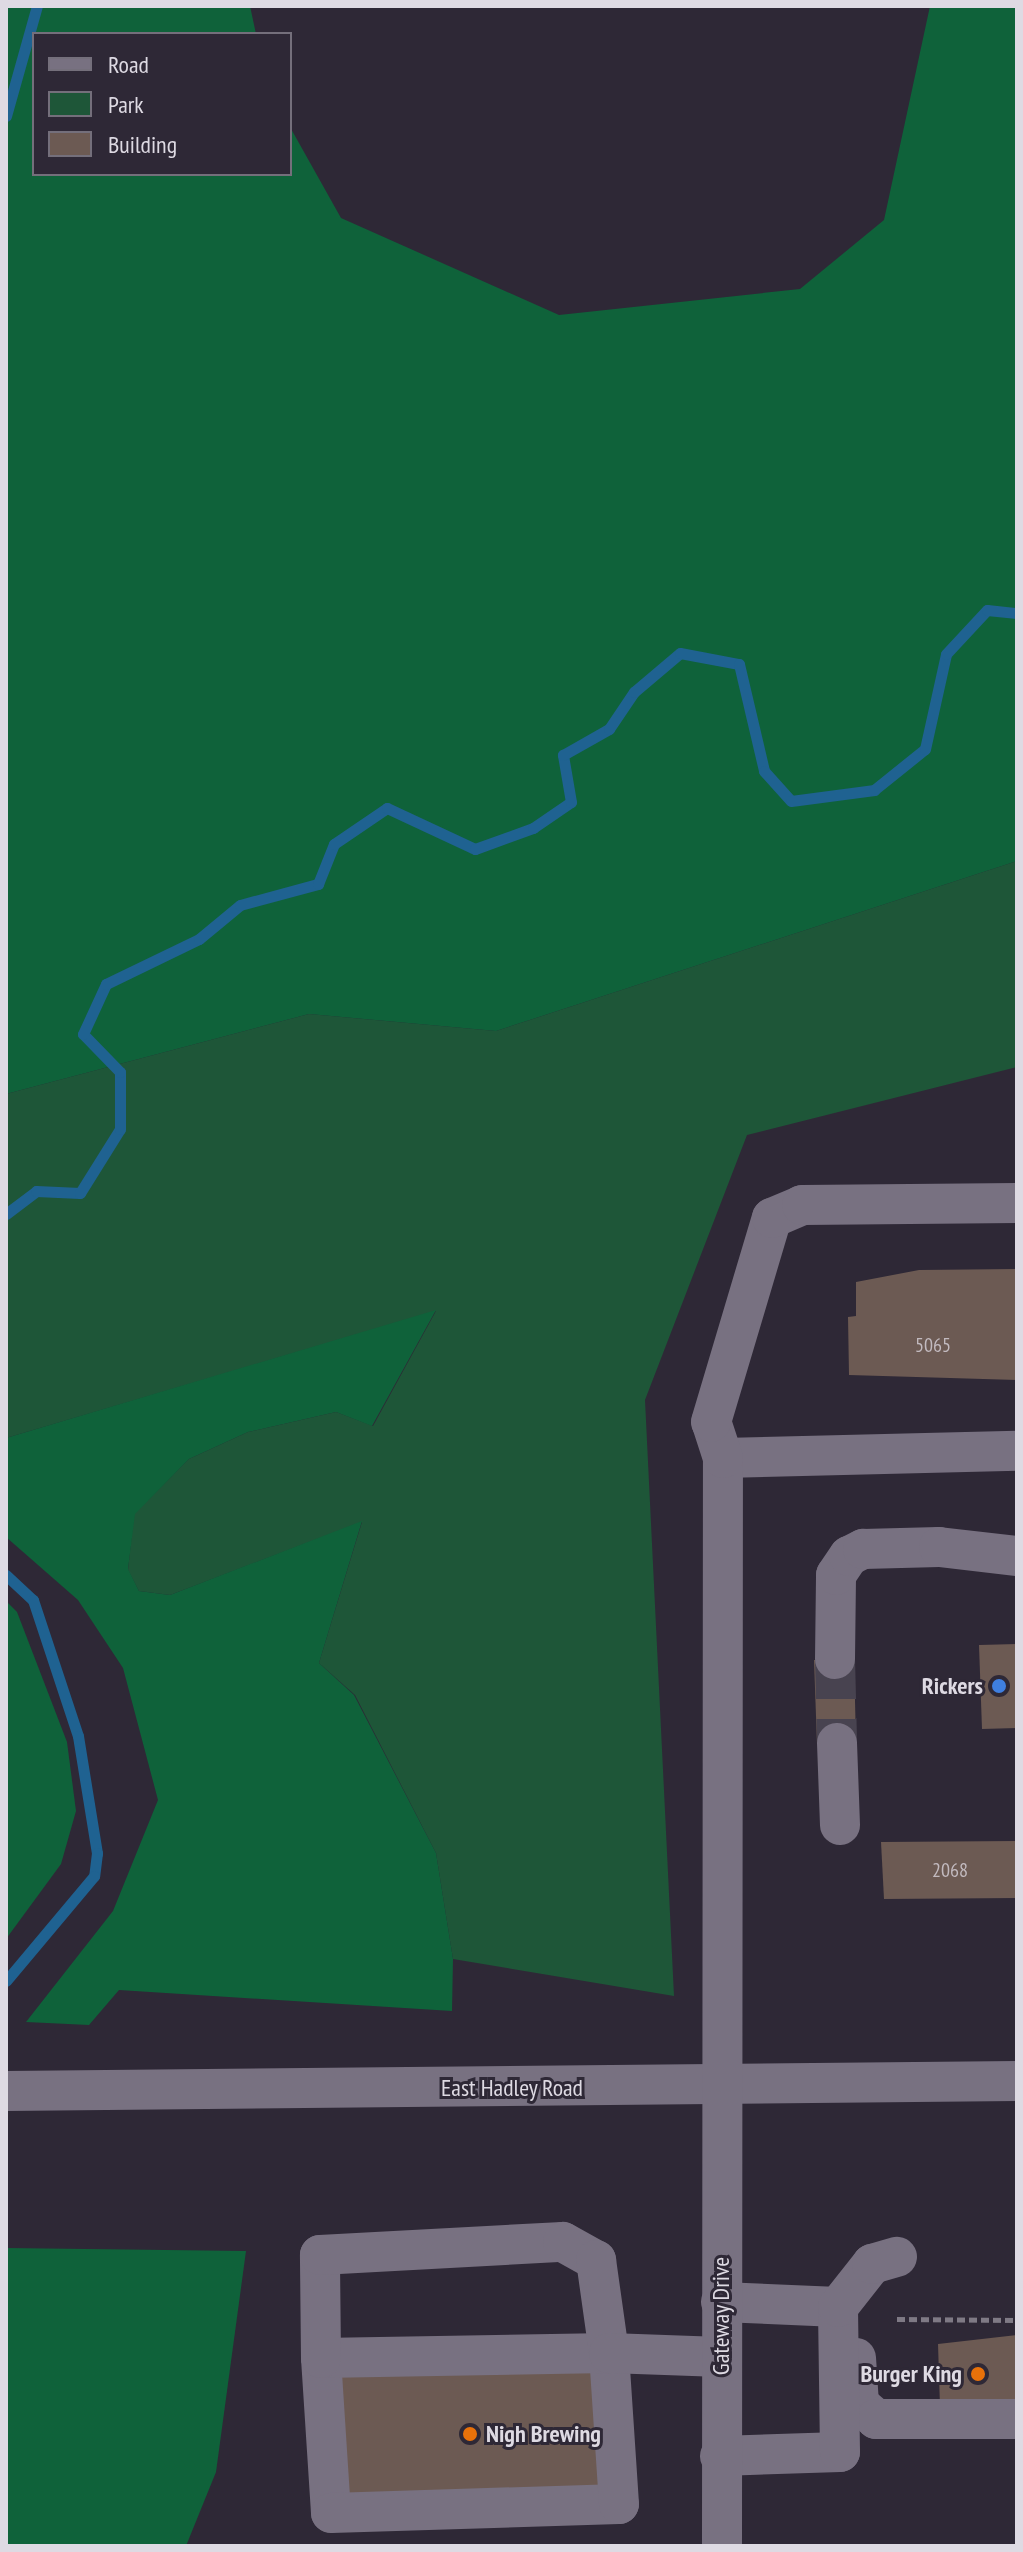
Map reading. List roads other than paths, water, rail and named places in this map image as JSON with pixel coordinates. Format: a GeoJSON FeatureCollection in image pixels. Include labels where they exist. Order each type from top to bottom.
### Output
{"type":"FeatureCollection","features":[{"type":"Feature","properties":{"kind":"street","name":"Gateway Drive"},"geometry":{"type":"LineString","coordinates":[[722,2546],[723,1458],[711,1422],[772,1218],[802,1205],[1017,1203]]}},
{"type":"Feature","properties":{"kind":"street"},"geometry":{"type":"LineString","coordinates":[[723,1458],[1017,1451]]}},
{"type":"Feature","properties":{"kind":"street"},"geometry":{"type":"LineString","coordinates":[[835,1659],[836,1575],[849,1556],[863,1549],[939,1547],[971,1556],[1017,1556]]}},
{"type":"Feature","properties":{"kind":"street"},"geometry":{"type":"LineString","coordinates":[[837,1743],[840,1825]]}},
{"type":"Feature","properties":{"kind":"street","name":"East Hadley Road"},"geometry":{"type":"LineString","coordinates":[[6,2091],[1017,2081]]}},
{"type":"Feature","properties":{"kind":"street"},"geometry":{"type":"LineString","coordinates":[[563,2242],[596,2260],[609,2353],[619,2504],[331,2513],[321,2358],[320,2255],[563,2242]]}},
{"type":"Feature","properties":{"kind":"street"},"geometry":{"type":"LineString","coordinates":[[720,2456],[840,2452],[838,2307],[862,2274],[897,2257]]}},
{"type":"Feature","properties":{"kind":"street"},"geometry":{"type":"LineString","coordinates":[[862,2274],[856,2389],[866,2412],[890,2421],[1017,2419]]}},
{"type":"Feature","properties":{"kind":"street"},"geometry":{"type":"LineString","coordinates":[[721,2302],[838,2307]]}},
{"type":"Feature","properties":{"kind":"street"},"geometry":{"type":"LineString","coordinates":[[321,2358],[609,2353],[721,2357]]}},
{"type":"Feature","properties":{"kind":"waterway"},"geometry":{"type":"LineString","coordinates":[[6,116],[37,6]]}},
{"type":"Feature","properties":{"kind":"waterway"},"geometry":{"type":"LineString","coordinates":[[6,1214],[36,1191],[80,1193],[120,1129],[120,1072],[83,1034],[106,984],[199,939],[240,905],[318,884],[334,844],[387,808],[475,849],[533,828],[571,802],[563,755],[609,729],[634,692],[680,653],[739,664],[764,771],[791,801],[874,790],[925,749],[946,654],[987,610],[1017,613]]}},
{"type":"Feature","properties":{"kind":"waterway"},"geometry":{"type":"LineString","coordinates":[[6,1575],[33,1600],[78,1736],[97,1853],[94,1876],[6,1981]]}},
{"type":"Feature","properties":{"kind":"tunnel"},"geometry":{"type":"LineString","coordinates":[[835,1659],[837,1743]]}},
{"type":"Feature","properties":{"kind":"place","name":"Rickers"},"geometry":{"type":"Point","coordinates":[999,1686]}},
{"type":"Feature","properties":{"kind":"place","name":"Burger King"},"geometry":{"type":"Point","coordinates":[978,2374]}},
{"type":"Feature","properties":{"kind":"place","name":"Nigh Brewing"},"geometry":{"type":"Point","coordinates":[470,2434]}}]}
